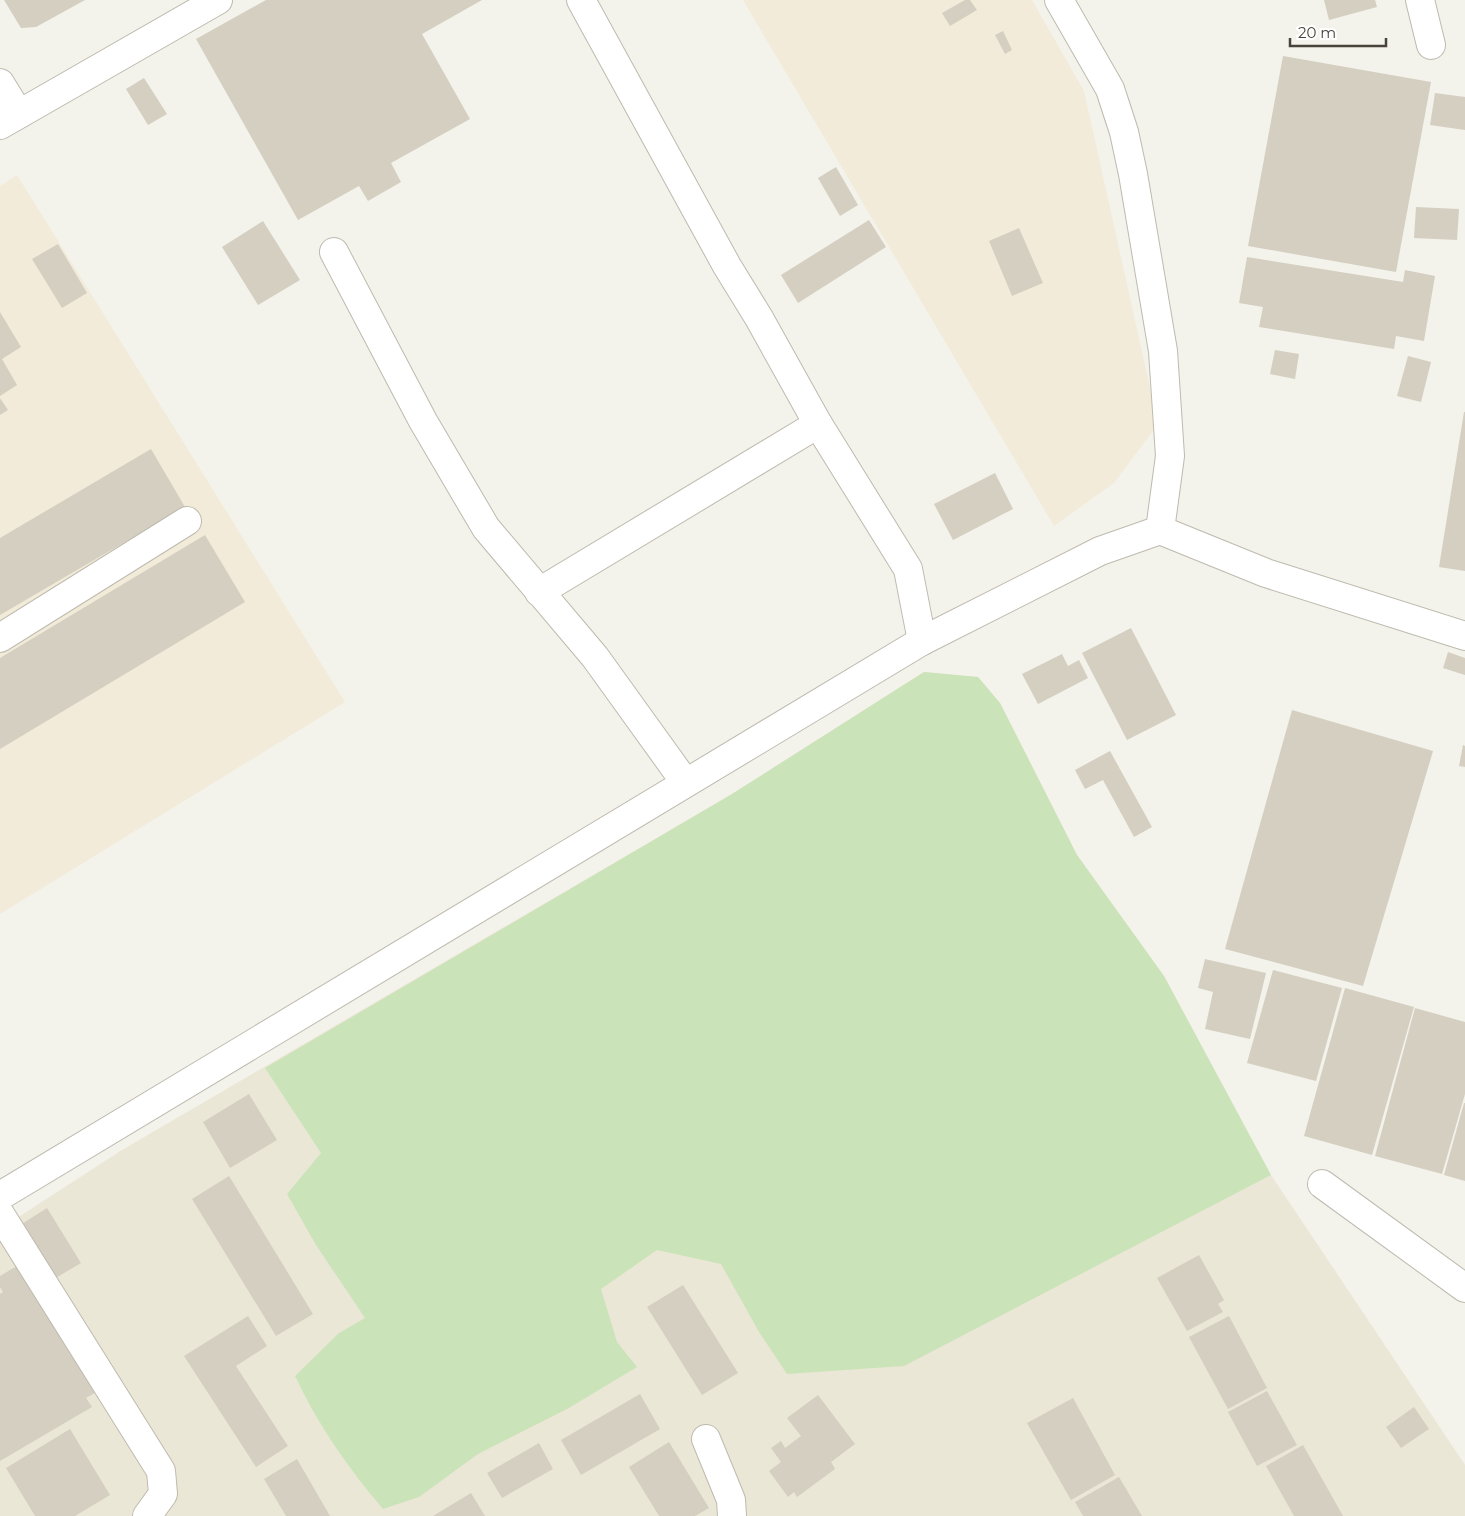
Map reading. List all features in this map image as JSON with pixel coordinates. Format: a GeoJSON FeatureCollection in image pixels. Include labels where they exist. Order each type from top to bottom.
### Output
{"type":"FeatureCollection","features":[{"type":"Feature","properties":{"kind":"street"},"geometry":{"type":"LineString","coordinates":[[0,83],[9,120],[218,0]]}},
{"type":"Feature","properties":{"kind":"street"},"geometry":{"type":"LineString","coordinates":[[581,0],[723,258],[818,424],[908,570],[922,641]]}},
{"type":"Feature","properties":{"kind":"street"},"geometry":{"type":"LineString","coordinates":[[1059,0],[1110,89],[1124,132],[1133,174],[1163,351],[1170,456],[1160,530]]}},
{"type":"Feature","properties":{"kind":"street"},"geometry":{"type":"LineString","coordinates":[[1420,0],[1431,45]]}},
{"type":"Feature","properties":{"kind":"street"},"geometry":{"type":"LineString","coordinates":[[334,252],[423,421],[486,528],[595,657],[685,782]]}},
{"type":"Feature","properties":{"kind":"street"},"geometry":{"type":"LineString","coordinates":[[539,592],[818,424]]}},
{"type":"Feature","properties":{"kind":"street"},"geometry":{"type":"LineString","coordinates":[[0,638],[187,521]]}},
{"type":"Feature","properties":{"kind":"street"},"geometry":{"type":"LineString","coordinates":[[0,1196],[922,641],[1100,551],[1160,530],[1266,573],[1465,636]]}},
{"type":"Feature","properties":{"kind":"street"},"geometry":{"type":"LineString","coordinates":[[1322,1184],[1465,1288]]}},
{"type":"Feature","properties":{"kind":"street"},"geometry":{"type":"LineString","coordinates":[[0,1214],[161,1471],[163,1494],[146,1516]]}},
{"type":"Feature","properties":{"kind":"street"},"geometry":{"type":"LineString","coordinates":[[706,1439],[730,1500],[732,1516]]}},
{"type":"Feature","properties":{"kind":"shaded area"},"geometry":{"type":"Polygon","coordinates":[[[743,0],[1032,0],[1084,91],[1158,424],[1114,483],[1054,526],[743,0]]]}},
{"type":"Feature","properties":{"kind":"shaded area"},"geometry":{"type":"Polygon","coordinates":[[[17,175],[345,702],[0,914],[0,186],[17,175]]]}},
{"type":"Feature","properties":{"kind":"shaded area"},"geometry":{"type":"Polygon","coordinates":[[[924,672],[978,677],[1000,703],[1077,855],[1164,976],[1271,1175],[1465,1465],[1465,1516],[0,1516],[0,1229],[122,1150],[732,794],[924,672]]]}},
{"type":"Feature","properties":{"kind":"green space"},"geometry":{"type":"Polygon","coordinates":[[[924,672],[978,677],[1000,703],[1077,855],[1164,976],[1271,1175],[904,1366],[787,1374],[759,1332],[721,1264],[657,1250],[601,1289],[617,1342],[637,1367],[569,1408],[478,1454],[419,1497],[383,1509],[334,1446],[295,1376],[339,1333],[365,1318],[316,1245],[287,1194],[321,1153],[265,1068],[732,794],[924,672]]]}},
{"type":"Feature","properties":{"kind":"building"},"geometry":{"type":"Polygon","coordinates":[[[4,0],[85,0],[36,27],[21,28],[4,0]]]}},
{"type":"Feature","properties":{"kind":"building"},"geometry":{"type":"Polygon","coordinates":[[[266,0],[482,0],[422,34],[470,119],[391,163],[401,182],[368,201],[359,186],[298,220],[196,39],[266,0]]]}},
{"type":"Feature","properties":{"kind":"building"},"geometry":{"type":"Polygon","coordinates":[[[965,0],[970,0],[977,10],[950,26],[942,13],[965,0]]]}},
{"type":"Feature","properties":{"kind":"building"},"geometry":{"type":"Polygon","coordinates":[[[1324,0],[1375,0],[1377,7],[1329,20],[1324,0]]]}},
{"type":"Feature","properties":{"kind":"building"},"geometry":{"type":"Polygon","coordinates":[[[1003,31],[1012,50],[1005,54],[995,35],[1003,31]]]}},
{"type":"Feature","properties":{"kind":"building"},"geometry":{"type":"Polygon","coordinates":[[[1283,56],[1431,82],[1396,272],[1248,246],[1283,56]]]}},
{"type":"Feature","properties":{"kind":"building"},"geometry":{"type":"Polygon","coordinates":[[[144,78],[167,114],[148,125],[126,89],[144,78]]]}},
{"type":"Feature","properties":{"kind":"building"},"geometry":{"type":"Polygon","coordinates":[[[1435,93],[1465,97],[1465,130],[1430,125],[1435,93]]]}},
{"type":"Feature","properties":{"kind":"building"},"geometry":{"type":"Polygon","coordinates":[[[836,167],[858,205],[840,216],[818,178],[836,167]]]}},
{"type":"Feature","properties":{"kind":"building"},"geometry":{"type":"Polygon","coordinates":[[[1416,207],[1459,209],[1457,240],[1414,238],[1416,207]]]}},
{"type":"Feature","properties":{"kind":"building"},"geometry":{"type":"Polygon","coordinates":[[[869,220],[886,247],[798,303],[781,275],[869,220]]]}},
{"type":"Feature","properties":{"kind":"building"},"geometry":{"type":"Polygon","coordinates":[[[263,221],[300,280],[258,305],[222,247],[263,221]]]}},
{"type":"Feature","properties":{"kind":"building"},"geometry":{"type":"Polygon","coordinates":[[[1019,228],[1043,283],[1012,296],[989,241],[1019,228]]]}},
{"type":"Feature","properties":{"kind":"building"},"geometry":{"type":"Polygon","coordinates":[[[58,244],[87,293],[62,308],[32,259],[58,244]]]}},
{"type":"Feature","properties":{"kind":"building"},"geometry":{"type":"Polygon","coordinates":[[[1247,257],[1403,282],[1405,270],[1435,276],[1424,341],[1396,336],[1394,349],[1259,327],[1263,307],[1239,303],[1247,257]]]}},
{"type":"Feature","properties":{"kind":"building"},"geometry":{"type":"Polygon","coordinates":[[[0,312],[21,347],[2,359],[17,385],[0,396],[0,312]]]}},
{"type":"Feature","properties":{"kind":"building"},"geometry":{"type":"Polygon","coordinates":[[[1275,350],[1299,354],[1295,379],[1270,374],[1275,350]]]}},
{"type":"Feature","properties":{"kind":"building"},"geometry":{"type":"Polygon","coordinates":[[[1408,356],[1431,362],[1421,402],[1397,396],[1408,356]]]}},
{"type":"Feature","properties":{"kind":"building"},"geometry":{"type":"Polygon","coordinates":[[[0,398],[8,410],[0,415],[0,398]]]}},
{"type":"Feature","properties":{"kind":"building"},"geometry":{"type":"Polygon","coordinates":[[[1465,412],[1465,571],[1439,567],[1465,412]]]}},
{"type":"Feature","properties":{"kind":"building"},"geometry":{"type":"Polygon","coordinates":[[[151,449],[185,507],[0,615],[0,538],[151,449]]]}},
{"type":"Feature","properties":{"kind":"building"},"geometry":{"type":"Polygon","coordinates":[[[995,473],[1013,509],[953,540],[934,504],[995,473]]]}},
{"type":"Feature","properties":{"kind":"building"},"geometry":{"type":"Polygon","coordinates":[[[205,535],[245,602],[0,749],[0,658],[205,535]]]}},
{"type":"Feature","properties":{"kind":"building"},"geometry":{"type":"Polygon","coordinates":[[[1131,628],[1176,715],[1127,740],[1082,653],[1131,628]]]}},
{"type":"Feature","properties":{"kind":"building"},"geometry":{"type":"Polygon","coordinates":[[[1448,652],[1465,658],[1465,675],[1443,668],[1448,652]]]}},
{"type":"Feature","properties":{"kind":"building"},"geometry":{"type":"Polygon","coordinates":[[[1062,654],[1068,666],[1079,660],[1088,678],[1038,704],[1022,674],[1062,654]]]}},
{"type":"Feature","properties":{"kind":"building"},"geometry":{"type":"Polygon","coordinates":[[[1292,710],[1433,751],[1363,986],[1225,949],[1292,710]]]}},
{"type":"Feature","properties":{"kind":"building"},"geometry":{"type":"Polygon","coordinates":[[[1463,745],[1465,746],[1465,767],[1459,766],[1463,745]]]}},
{"type":"Feature","properties":{"kind":"building"},"geometry":{"type":"Polygon","coordinates":[[[1110,751],[1152,827],[1134,837],[1103,780],[1085,789],[1075,770],[1110,751]]]}},
{"type":"Feature","properties":{"kind":"building"},"geometry":{"type":"Polygon","coordinates":[[[1205,959],[1266,973],[1250,1039],[1205,1029],[1213,992],[1198,988],[1205,959]]]}},
{"type":"Feature","properties":{"kind":"building"},"geometry":{"type":"Polygon","coordinates":[[[1273,970],[1342,988],[1316,1081],[1247,1063],[1273,970]]]}},
{"type":"Feature","properties":{"kind":"building"},"geometry":{"type":"Polygon","coordinates":[[[1345,988],[1414,1007],[1372,1155],[1304,1136],[1345,988]]]}},
{"type":"Feature","properties":{"kind":"building"},"geometry":{"type":"Polygon","coordinates":[[[1415,1008],[1465,1022],[1465,1094],[1442,1174],[1375,1156],[1415,1008]]]}},
{"type":"Feature","properties":{"kind":"building"},"geometry":{"type":"Polygon","coordinates":[[[249,1094],[277,1140],[230,1168],[203,1122],[249,1094]]]}},
{"type":"Feature","properties":{"kind":"building"},"geometry":{"type":"Polygon","coordinates":[[[1465,1103],[1465,1181],[1444,1175],[1465,1103]]]}},
{"type":"Feature","properties":{"kind":"building"},"geometry":{"type":"Polygon","coordinates":[[[229,1176],[313,1314],[276,1336],[192,1199],[229,1176]]]}},
{"type":"Feature","properties":{"kind":"building"},"geometry":{"type":"Polygon","coordinates":[[[47,1208],[81,1263],[54,1279],[20,1225],[47,1208]]]}},
{"type":"Feature","properties":{"kind":"building"},"geometry":{"type":"Polygon","coordinates":[[[1199,1255],[1224,1300],[1218,1304],[1223,1312],[1187,1331],[1157,1278],[1199,1255]]]}},
{"type":"Feature","properties":{"kind":"building"},"geometry":{"type":"Polygon","coordinates":[[[22,1263],[98,1391],[86,1398],[92,1407],[0,1461],[0,1294],[3,1292],[0,1287],[0,1276],[22,1263]]]}},
{"type":"Feature","properties":{"kind":"building"},"geometry":{"type":"Polygon","coordinates":[[[683,1285],[738,1373],[702,1395],[647,1307],[683,1285]]]}},
{"type":"Feature","properties":{"kind":"building"},"geometry":{"type":"Polygon","coordinates":[[[248,1316],[267,1346],[236,1366],[288,1446],[256,1467],[184,1356],[248,1316]]]}},
{"type":"Feature","properties":{"kind":"building"},"geometry":{"type":"Polygon","coordinates":[[[1229,1316],[1267,1388],[1228,1409],[1189,1337],[1229,1316]]]}},
{"type":"Feature","properties":{"kind":"building"},"geometry":{"type":"Polygon","coordinates":[[[1267,1391],[1297,1445],[1257,1466],[1228,1412],[1267,1391]]]}},
{"type":"Feature","properties":{"kind":"building"},"geometry":{"type":"Polygon","coordinates":[[[640,1394],[660,1429],[581,1475],[561,1440],[640,1394]]]}},
{"type":"Feature","properties":{"kind":"building"},"geometry":{"type":"Polygon","coordinates":[[[818,1395],[855,1444],[831,1462],[835,1469],[797,1497],[794,1492],[788,1497],[769,1471],[781,1462],[771,1448],[781,1441],[785,1448],[801,1436],[787,1418],[818,1395]]]}},
{"type":"Feature","properties":{"kind":"building"},"geometry":{"type":"Polygon","coordinates":[[[1073,1398],[1115,1475],[1071,1500],[1027,1423],[1073,1398]]]}},
{"type":"Feature","properties":{"kind":"building"},"geometry":{"type":"Polygon","coordinates":[[[1414,1407],[1429,1429],[1401,1448],[1386,1427],[1414,1407]]]}},
{"type":"Feature","properties":{"kind":"building"},"geometry":{"type":"Polygon","coordinates":[[[70,1429],[110,1495],[75,1516],[35,1516],[6,1468],[70,1429]]]}},
{"type":"Feature","properties":{"kind":"building"},"geometry":{"type":"Polygon","coordinates":[[[669,1442],[709,1508],[695,1516],[659,1516],[629,1467],[669,1442]]]}},
{"type":"Feature","properties":{"kind":"building"},"geometry":{"type":"Polygon","coordinates":[[[539,1443],[553,1469],[502,1498],[487,1473],[539,1443]]]}},
{"type":"Feature","properties":{"kind":"building"},"geometry":{"type":"Polygon","coordinates":[[[1303,1445],[1343,1516],[1294,1516],[1266,1466],[1303,1445]]]}},
{"type":"Feature","properties":{"kind":"building"},"geometry":{"type":"Polygon","coordinates":[[[297,1459],[330,1516],[286,1516],[264,1479],[297,1459]]]}},
{"type":"Feature","properties":{"kind":"building"},"geometry":{"type":"Polygon","coordinates":[[[1119,1477],[1142,1516],[1083,1516],[1075,1502],[1119,1477]]]}},
{"type":"Feature","properties":{"kind":"building"},"geometry":{"type":"Polygon","coordinates":[[[471,1493],[485,1516],[433,1516],[471,1493]]]}}]}
